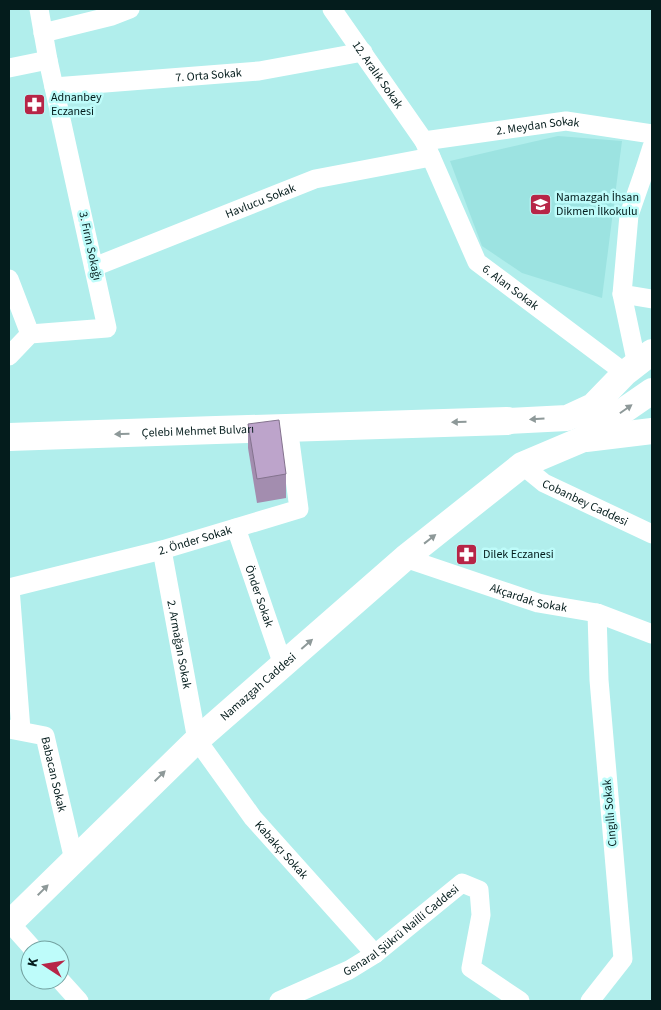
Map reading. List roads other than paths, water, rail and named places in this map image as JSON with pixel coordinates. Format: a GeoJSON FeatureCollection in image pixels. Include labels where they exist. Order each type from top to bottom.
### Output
{"type":"FeatureCollection","features":[{"type":"Feature","properties":{"kind":"main road"},"geometry":{"type":"LineString","coordinates":[[508,420],[567,418],[593,406],[638,364]]}},
{"type":"Feature","properties":{"kind":"main road"},"geometry":{"type":"LineString","coordinates":[[581,440],[652,391]]}},
{"type":"Feature","properties":{"kind":"main road"},"geometry":{"type":"LineString","coordinates":[[567,418],[581,440]]}},
{"type":"Feature","properties":{"kind":"main road","name":"Çelebi Mehmet Bulvarı"},"geometry":{"type":"LineString","coordinates":[[9,437],[203,432],[288,426],[508,420]]}},
{"type":"Feature","properties":{"kind":"main road"},"geometry":{"type":"LineString","coordinates":[[581,440],[652,431]]}},
{"type":"Feature","properties":{"kind":"main road","name":"Namazgah Caddesi"},"geometry":{"type":"LineString","coordinates":[[9,923],[197,740],[405,558],[522,466],[581,440]]}},
{"type":"Feature","properties":{"kind":"street","name":"3. Fırın Sokağı"},"geometry":{"type":"LineString","coordinates":[[30,334],[107,328],[48,60],[39,9]]}},
{"type":"Feature","properties":{"kind":"street"},"geometry":{"type":"LineString","coordinates":[[44,34],[112,16],[130,9]]}},
{"type":"Feature","properties":{"kind":"street","name":"12. Aralık Sokak"},"geometry":{"type":"LineString","coordinates":[[332,9],[428,149]]}},
{"type":"Feature","properties":{"kind":"street","name":"7. Orta Sokak"},"geometry":{"type":"LineString","coordinates":[[54,88],[259,71],[362,52]]}},
{"type":"Feature","properties":{"kind":"street"},"geometry":{"type":"LineString","coordinates":[[9,68],[48,60]]}},
{"type":"Feature","properties":{"kind":"street","name":"2. Meydan Sokak"},"geometry":{"type":"LineString","coordinates":[[428,149],[566,121],[652,134]]}},
{"type":"Feature","properties":{"kind":"street"},"geometry":{"type":"LineString","coordinates":[[638,364],[622,294],[629,215],[648,169],[652,147]]}},
{"type":"Feature","properties":{"kind":"street","name":"Havlucu Sokak"},"geometry":{"type":"LineString","coordinates":[[94,267],[315,179],[428,149]]}},
{"type":"Feature","properties":{"kind":"street","name":"6. Alan Sokak"},"geometry":{"type":"LineString","coordinates":[[428,149],[477,262],[638,364]]}},
{"type":"Feature","properties":{"kind":"street"},"geometry":{"type":"LineString","coordinates":[[9,279],[30,334],[9,356]]}},
{"type":"Feature","properties":{"kind":"street"},"geometry":{"type":"LineString","coordinates":[[622,294],[652,299]]}},
{"type":"Feature","properties":{"kind":"street","name":"2. Önder Sokak"},"geometry":{"type":"LineString","coordinates":[[9,588],[162,550],[298,509],[288,426]]}},
{"type":"Feature","properties":{"kind":"street","name":"Cobanbey Caddesi"},"geometry":{"type":"LineString","coordinates":[[522,466],[544,483],[652,534]]}},
{"type":"Feature","properties":{"kind":"street","name":"Önder Sokak"},"geometry":{"type":"LineString","coordinates":[[236,528],[283,665]]}},
{"type":"Feature","properties":{"kind":"street","name":"2. Armağan Sokak"},"geometry":{"type":"LineString","coordinates":[[162,550],[197,740]]}},
{"type":"Feature","properties":{"kind":"street","name":"Akçardak Sokak"},"geometry":{"type":"LineString","coordinates":[[405,558],[538,603],[596,613],[652,634]]}},
{"type":"Feature","properties":{"kind":"street","name":"Babacan Sokak"},"geometry":{"type":"LineString","coordinates":[[9,588],[15,729],[45,736],[74,860]]}},
{"type":"Feature","properties":{"kind":"street","name":"Cıngıllı Sokak"},"geometry":{"type":"LineString","coordinates":[[590,1001],[623,959],[599,680],[596,613]]}},
{"type":"Feature","properties":{"kind":"street","name":"Kabakçı Sokak"},"geometry":{"type":"LineString","coordinates":[[197,740],[254,818],[376,954]]}},
{"type":"Feature","properties":{"kind":"street","name":"Genaral Şükrü Nailli Caddesi"},"geometry":{"type":"LineString","coordinates":[[279,1001],[349,970],[376,954],[462,883],[478,890],[481,915],[471,968],[520,1001]]}},
{"type":"Feature","properties":{"kind":"street"},"geometry":{"type":"LineString","coordinates":[[9,923],[25,940]]}},
{"type":"Feature","properties":{"kind":"street"},"geometry":{"type":"LineString","coordinates":[[69,990],[79,1001]]}},
{"type":"Feature","properties":{"kind":"place","name":"Adnanbey Eczanesi"},"geometry":{"type":"Point","coordinates":[35,104]}},
{"type":"Feature","properties":{"kind":"place","name":"Namazgah İhsan Dikmen İlkokulu"},"geometry":{"type":"Point","coordinates":[540,204]}},
{"type":"Feature","properties":{"kind":"place","name":"Dilek Eczanesi"},"geometry":{"type":"Point","coordinates":[467,554]}}]}
